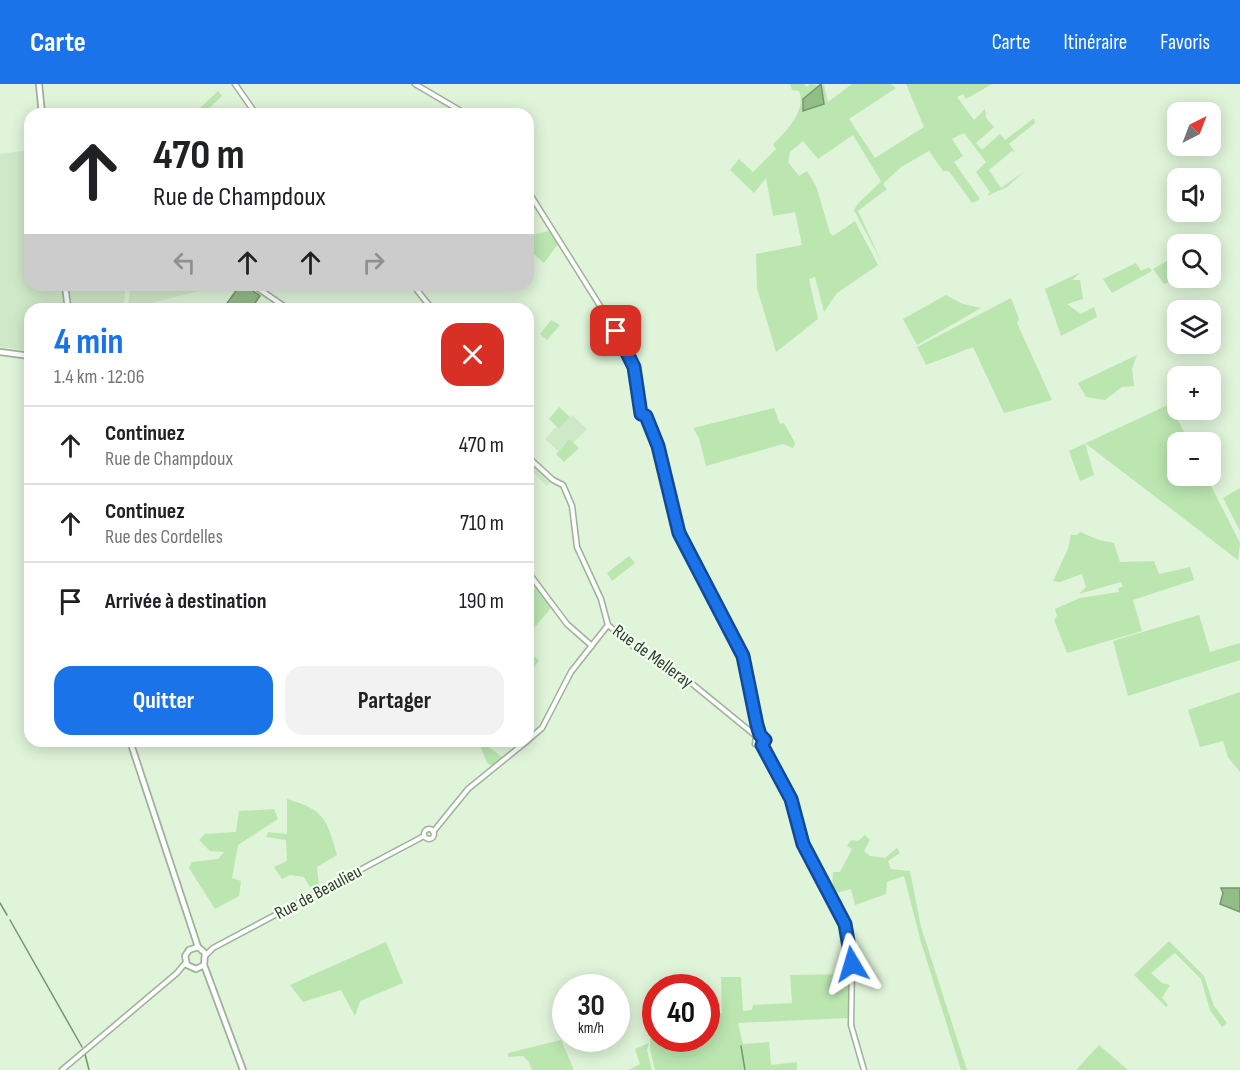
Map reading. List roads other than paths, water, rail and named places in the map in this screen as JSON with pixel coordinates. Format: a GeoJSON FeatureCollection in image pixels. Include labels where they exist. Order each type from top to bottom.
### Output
{"type":"FeatureCollection","features":[{"type":"Feature","properties":{"kind":"main road"},"geometry":{"type":"LineString","coordinates":[[39,84],[41,108]]}},
{"type":"Feature","properties":{"kind":"main road"},"geometry":{"type":"LineString","coordinates":[[0,352],[24,355]]}},
{"type":"Feature","properties":{"kind":"main road"},"geometry":{"type":"LineString","coordinates":[[132,747],[202,951],[202,967],[212,984],[243,1070]]}},
{"type":"Feature","properties":{"kind":"main road"},"geometry":{"type":"LineString","coordinates":[[192,923],[192,948],[185,956],[186,962],[190,967],[202,967]]}},
{"type":"Feature","properties":{"kind":"main road"},"geometry":{"type":"LineString","coordinates":[[192,948],[202,951]]}},
{"type":"Feature","properties":{"kind":"street"},"geometry":{"type":"LineString","coordinates":[[235,84],[252,108]]}},
{"type":"Feature","properties":{"kind":"street"},"geometry":{"type":"LineString","coordinates":[[415,84],[456,108]]}},
{"type":"Feature","properties":{"kind":"street"},"geometry":{"type":"LineString","coordinates":[[534,201],[627,349],[634,367],[642,411],[646,412],[658,446],[679,533],[743,656],[758,736],[754,742],[762,745],[791,799],[803,844],[848,933],[852,964],[851,1025],[864,1070]]}},
{"type":"Feature","properties":{"kind":"street"},"geometry":{"type":"LineString","coordinates":[[262,291],[279,303]]}},
{"type":"Feature","properties":{"kind":"street"},"geometry":{"type":"LineString","coordinates":[[418,291],[427,303]]}},
{"type":"Feature","properties":{"kind":"street","name":"Rue de Melleray"},"geometry":{"type":"LineString","coordinates":[[534,462],[551,478],[563,485],[572,506],[577,547],[601,599],[608,625],[634,648],[690,682],[758,736]]}},
{"type":"Feature","properties":{"kind":"street"},"geometry":{"type":"LineString","coordinates":[[534,580],[567,624],[592,646]]}},
{"type":"Feature","properties":{"kind":"street"},"geometry":{"type":"LineString","coordinates":[[534,735],[542,728],[571,672],[608,625]]}},
{"type":"Feature","properties":{"kind":"street"},"geometry":{"type":"LineString","coordinates":[[758,736],[765,740],[762,745]]}},
{"type":"Feature","properties":{"kind":"street"},"geometry":{"type":"LineString","coordinates":[[433,832],[428,829],[424,836],[431,839],[433,832],[468,789],[520,747]]}},
{"type":"Feature","properties":{"kind":"street","name":"Rue de Beaulieu"},"geometry":{"type":"LineString","coordinates":[[202,951],[213,948],[424,836]]}},
{"type":"Feature","properties":{"kind":"street"},"geometry":{"type":"LineString","coordinates":[[62,1070],[177,973],[186,962]]}},
{"type":"Feature","properties":{"kind":"street"},"geometry":{"type":"LineString","coordinates":[[177,973],[190,967]]}},
{"type":"Feature","properties":{"kind":"waterway"},"geometry":{"type":"LineString","coordinates":[[0,903],[7,915]]}},
{"type":"Feature","properties":{"kind":"waterway"},"geometry":{"type":"LineString","coordinates":[[10,920],[82,1047]]}},
{"type":"Feature","properties":{"kind":"waterway"},"geometry":{"type":"LineString","coordinates":[[741,1046],[745,1070]]}},
{"type":"Feature","properties":{"kind":"waterway"},"geometry":{"type":"LineString","coordinates":[[85,1054],[89,1070]]}}]}
